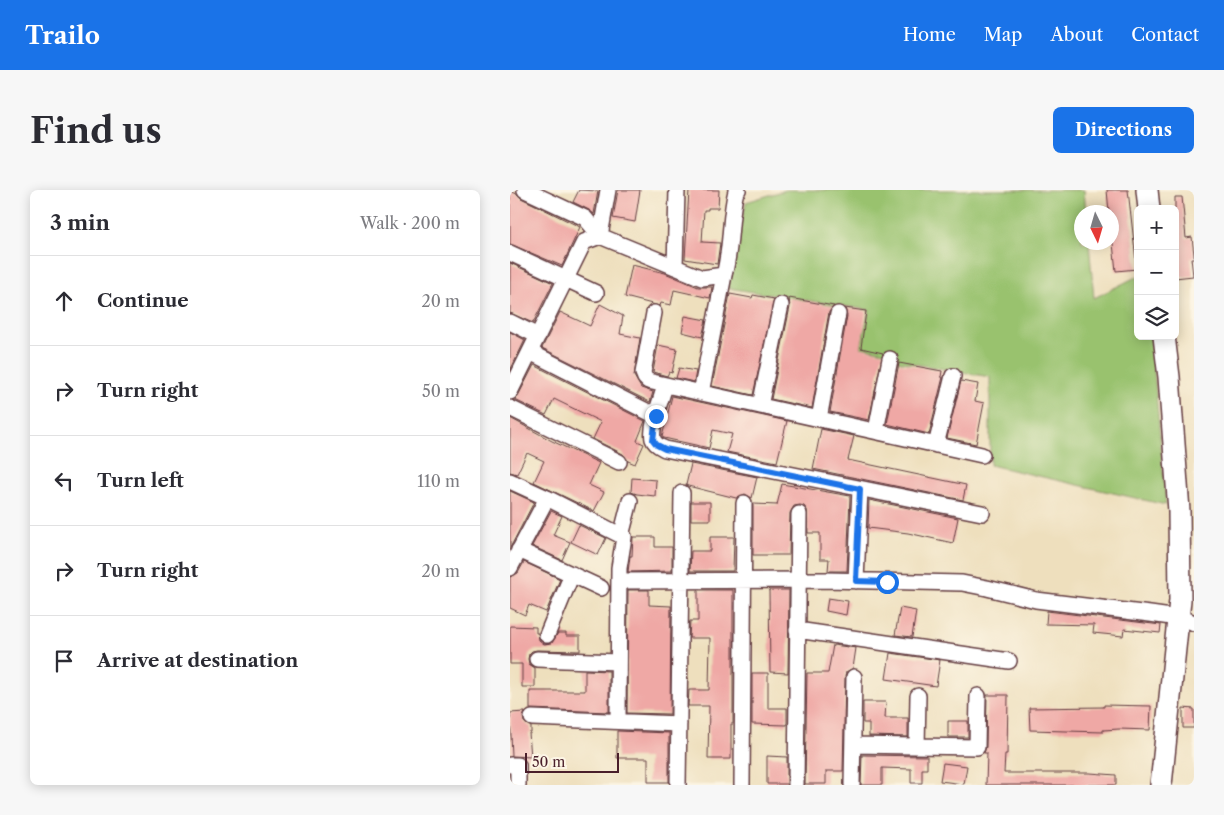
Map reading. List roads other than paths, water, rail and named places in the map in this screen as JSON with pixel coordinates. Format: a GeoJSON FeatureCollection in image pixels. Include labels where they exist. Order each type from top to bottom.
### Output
{"type":"FeatureCollection","features":[{"type":"Feature","properties":{"kind":"street"},"geometry":{"type":"LineString","coordinates":[[525,190],[585,218],[600,236],[702,278],[724,275]]}},
{"type":"Feature","properties":{"kind":"street"},"geometry":{"type":"LineString","coordinates":[[600,236],[608,190]]}},
{"type":"Feature","properties":{"kind":"street"},"geometry":{"type":"LineString","coordinates":[[675,266],[677,190]]}},
{"type":"Feature","properties":{"kind":"street"},"geometry":{"type":"LineString","coordinates":[[702,393],[728,260],[733,204],[736,191],[738,190]]}},
{"type":"Feature","properties":{"kind":"street"},"geometry":{"type":"LineString","coordinates":[[1147,190],[1149,205]]}},
{"type":"Feature","properties":{"kind":"street"},"geometry":{"type":"LineString","coordinates":[[511,390],[584,242],[600,236]]}},
{"type":"Feature","properties":{"kind":"street"},"geometry":{"type":"LineString","coordinates":[[510,253],[596,293]]}},
{"type":"Feature","properties":{"kind":"street"},"geometry":{"type":"LineString","coordinates":[[760,406],[781,305]]}},
{"type":"Feature","properties":{"kind":"street"},"geometry":{"type":"LineString","coordinates":[[654,313],[644,373],[648,381],[982,455]]}},
{"type":"Feature","properties":{"kind":"street"},"geometry":{"type":"LineString","coordinates":[[819,419],[838,314]]}},
{"type":"Feature","properties":{"kind":"street"},"geometry":{"type":"LineString","coordinates":[[510,322],[538,336]]}},
{"type":"Feature","properties":{"kind":"street"},"geometry":{"type":"LineString","coordinates":[[1161,785],[1187,610],[1187,508],[1164,340]]}},
{"type":"Feature","properties":{"kind":"street"},"geometry":{"type":"LineString","coordinates":[[530,352],[656,416]]}},
{"type":"Feature","properties":{"kind":"street"},"geometry":{"type":"LineString","coordinates":[[876,431],[890,359]]}},
{"type":"Feature","properties":{"kind":"street"},"geometry":{"type":"LineString","coordinates":[[936,445],[953,376]]}},
{"type":"Feature","properties":{"kind":"street"},"geometry":{"type":"LineString","coordinates":[[666,385],[656,416],[653,440],[657,445],[665,449],[982,513]]}},
{"type":"Feature","properties":{"kind":"street"},"geometry":{"type":"LineString","coordinates":[[510,408],[619,462]]}},
{"type":"Feature","properties":{"kind":"street"},"geometry":{"type":"LineString","coordinates":[[510,481],[622,536]]}},
{"type":"Feature","properties":{"kind":"street"},"geometry":{"type":"LineString","coordinates":[[856,581],[860,489]]}},
{"type":"Feature","properties":{"kind":"street"},"geometry":{"type":"LineString","coordinates":[[678,785],[682,493]]}},
{"type":"Feature","properties":{"kind":"street"},"geometry":{"type":"LineString","coordinates":[[510,568],[547,498]]}},
{"type":"Feature","properties":{"kind":"street"},"geometry":{"type":"LineString","coordinates":[[618,722],[619,568],[624,537],[622,536],[630,500]]}},
{"type":"Feature","properties":{"kind":"street"},"geometry":{"type":"LineString","coordinates":[[742,785],[744,503]]}},
{"type":"Feature","properties":{"kind":"street"},"geometry":{"type":"LineString","coordinates":[[796,785],[798,514]]}},
{"type":"Feature","properties":{"kind":"street"},"geometry":{"type":"LineString","coordinates":[[519,550],[601,588]]}},
{"type":"Feature","properties":{"kind":"street"},"geometry":{"type":"LineString","coordinates":[[547,635],[572,574]]}},
{"type":"Feature","properties":{"kind":"street"},"geometry":{"type":"LineString","coordinates":[[619,581],[962,583],[1036,600],[1187,610]]}},
{"type":"Feature","properties":{"kind":"street"},"geometry":{"type":"LineString","coordinates":[[798,630],[1009,661]]}},
{"type":"Feature","properties":{"kind":"street"},"geometry":{"type":"LineString","coordinates":[[538,659],[618,662]]}},
{"type":"Feature","properties":{"kind":"street"},"geometry":{"type":"LineString","coordinates":[[852,785],[854,677]]}},
{"type":"Feature","properties":{"kind":"street"},"geometry":{"type":"LineString","coordinates":[[917,746],[918,696]]}},
{"type":"Feature","properties":{"kind":"street"},"geometry":{"type":"LineString","coordinates":[[853,745],[977,747],[978,696]]}},
{"type":"Feature","properties":{"kind":"street"},"geometry":{"type":"LineString","coordinates":[[532,718],[679,724]]}},
{"type":"Feature","properties":{"kind":"street"},"geometry":{"type":"LineString","coordinates":[[510,765],[518,765],[518,785]]}}]}
